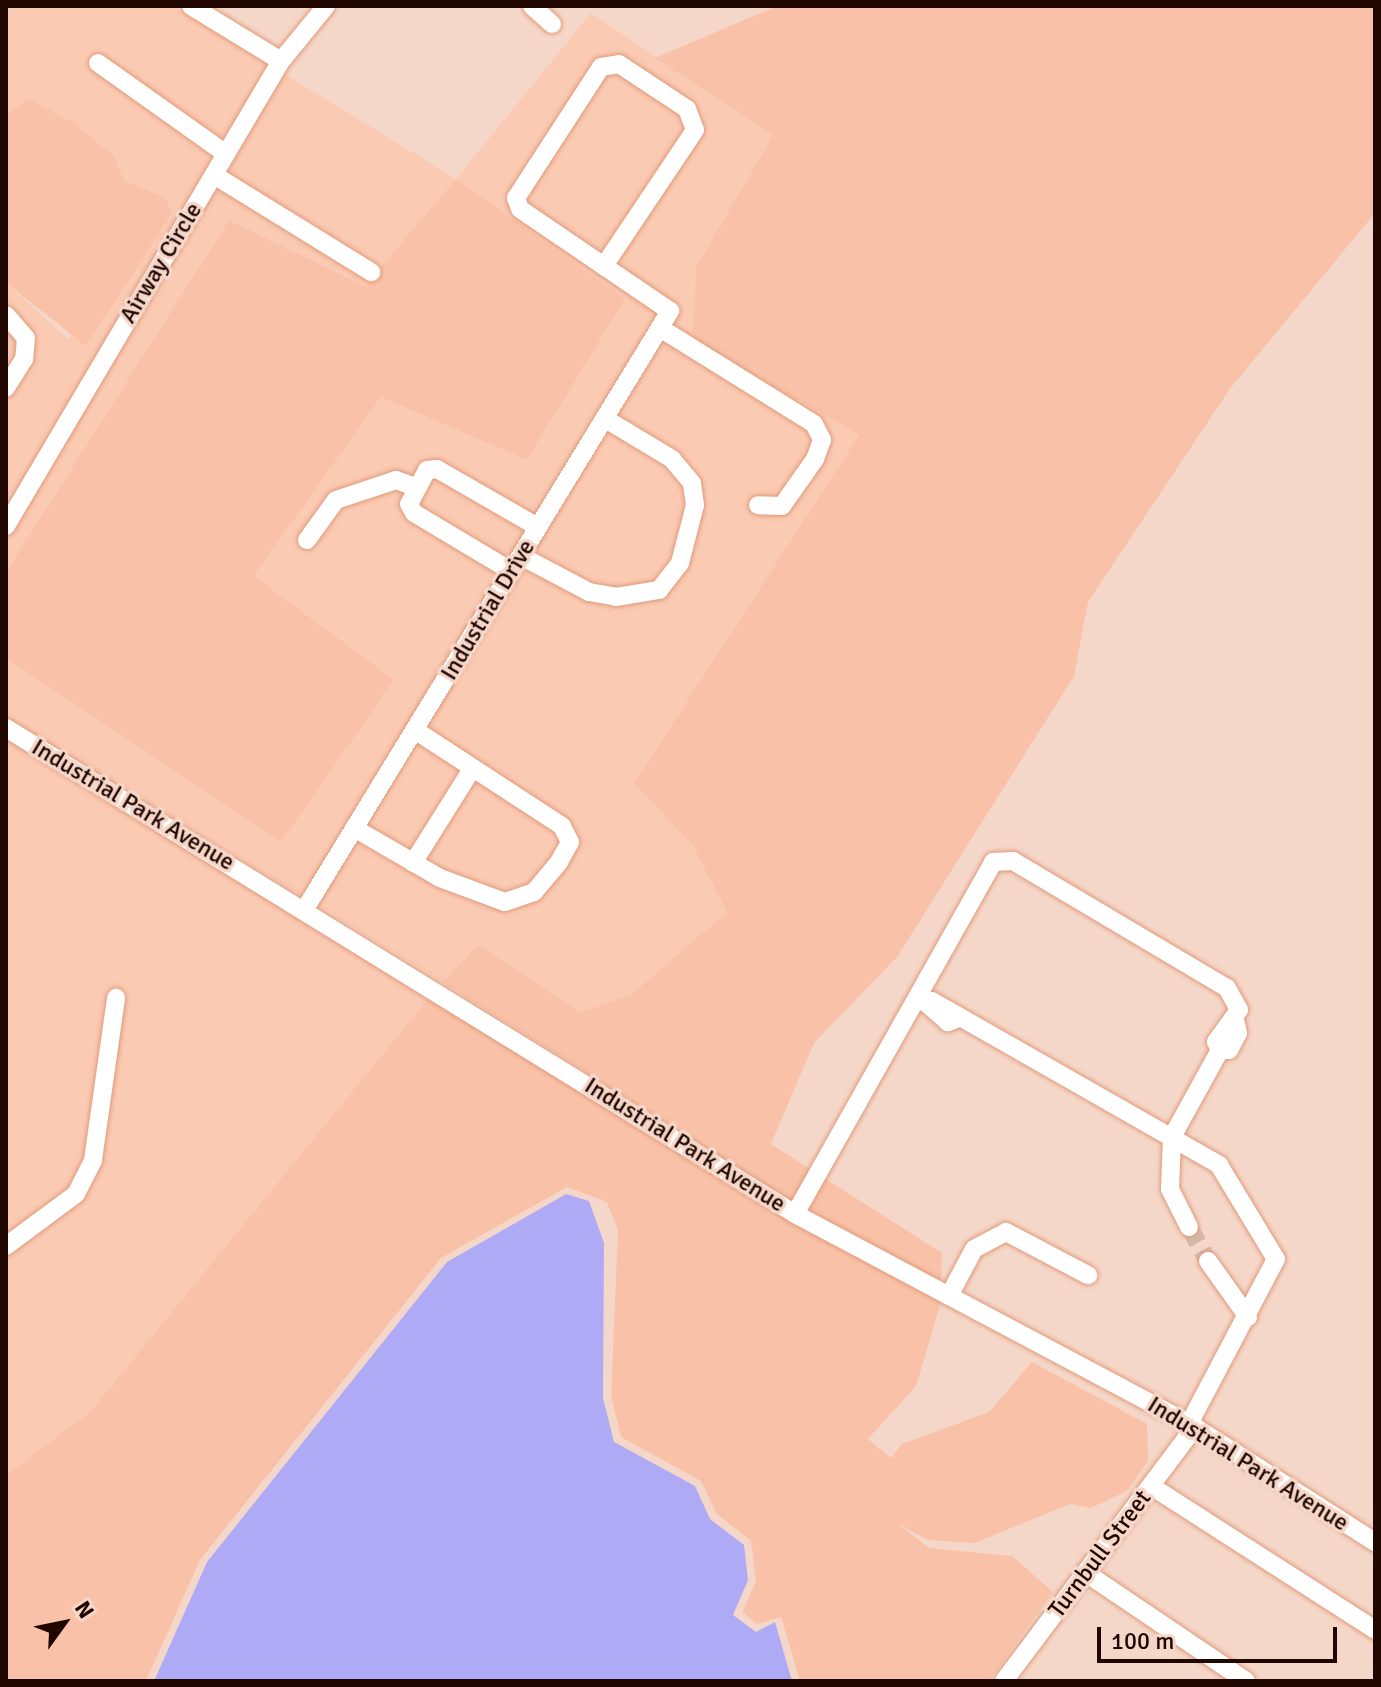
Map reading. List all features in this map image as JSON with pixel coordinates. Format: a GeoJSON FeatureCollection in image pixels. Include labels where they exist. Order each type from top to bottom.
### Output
{"type":"FeatureCollection","features":[{"type":"Feature","properties":{"kind":"street"},"geometry":{"type":"LineString","coordinates":[[191,6],[281,61]]}},
{"type":"Feature","properties":{"kind":"street","name":"Airway Circle"},"geometry":{"type":"LineString","coordinates":[[6,526],[281,61],[326,6]]}},
{"type":"Feature","properties":{"kind":"street"},"geometry":{"type":"LineString","coordinates":[[532,6],[552,24]]}},
{"type":"Feature","properties":{"kind":"street"},"geometry":{"type":"LineString","coordinates":[[98,63],[226,154]]}},
{"type":"Feature","properties":{"kind":"street"},"geometry":{"type":"LineString","coordinates":[[619,64],[687,109],[695,130],[604,266],[520,209],[515,193],[601,67],[619,64]]}},
{"type":"Feature","properties":{"kind":"street"},"geometry":{"type":"LineString","coordinates":[[214,175],[371,272]]}},
{"type":"Feature","properties":{"kind":"street","name":"Industrial Drive"},"geometry":{"type":"LineString","coordinates":[[305,909],[670,311],[604,266]]}},
{"type":"Feature","properties":{"kind":"street"},"geometry":{"type":"LineString","coordinates":[[6,315],[26,338],[24,359],[6,388]]}},
{"type":"Feature","properties":{"kind":"street"},"geometry":{"type":"LineString","coordinates":[[660,328],[814,424],[822,440],[806,472],[782,506],[758,505]]}},
{"type":"Feature","properties":{"kind":"street"},"geometry":{"type":"LineString","coordinates":[[538,527],[437,469],[427,470],[409,504],[414,513],[516,564],[589,592],[616,597],[659,590],[680,563],[695,505],[692,483],[672,459],[604,418]]}},
{"type":"Feature","properties":{"kind":"street"},"geometry":{"type":"LineString","coordinates":[[307,540],[336,500],[396,480],[418,488]]}},
{"type":"Feature","properties":{"kind":"street","name":"Industrial Park Avenue"},"geometry":{"type":"LineString","coordinates":[[6,728],[305,909],[795,1214],[1192,1426],[1375,1542]]}},
{"type":"Feature","properties":{"kind":"street"},"geometry":{"type":"LineString","coordinates":[[354,828],[413,863],[505,902],[534,892],[559,862],[570,842],[562,826],[415,730]]}},
{"type":"Feature","properties":{"kind":"street"},"geometry":{"type":"LineString","coordinates":[[413,863],[472,769]]}},
{"type":"Feature","properties":{"kind":"street"},"geometry":{"type":"LineString","coordinates":[[795,1214],[920,1000],[980,874],[1003,859],[1227,988],[1239,1010],[1235,1020],[1226,1023],[1216,1042],[1220,1050],[1172,1137],[1170,1189],[1189,1227]]}},
{"type":"Feature","properties":{"kind":"street"},"geometry":{"type":"LineString","coordinates":[[6,1246],[76,1194],[93,1160],[116,998]]}},
{"type":"Feature","properties":{"kind":"street"},"geometry":{"type":"LineString","coordinates":[[920,1000],[1172,1137]]}},
{"type":"Feature","properties":{"kind":"street","name":"Turnbull Street"},"geometry":{"type":"LineString","coordinates":[[1004,1681],[1151,1486],[1192,1426],[1276,1259],[1223,1170],[1172,1137]]}},
{"type":"Feature","properties":{"kind":"street"},"geometry":{"type":"LineString","coordinates":[[6,1231],[34,1224]]}},
{"type":"Feature","properties":{"kind":"street"},"geometry":{"type":"LineString","coordinates":[[949,1296],[974,1249],[1006,1232],[1088,1275]]}},
{"type":"Feature","properties":{"kind":"street"},"geometry":{"type":"LineString","coordinates":[[1208,1261],[1248,1317]]}},
{"type":"Feature","properties":{"kind":"street"},"geometry":{"type":"LineString","coordinates":[[1151,1486],[1375,1630]]}},
{"type":"Feature","properties":{"kind":"street"},"geometry":{"type":"LineString","coordinates":[[1086,1573],[1246,1681]]}},
{"type":"Feature","properties":{"kind":"shaded area"},"geometry":{"type":"Polygon","coordinates":[[[6,6],[173,6],[269,65],[6,510],[6,283],[68,339],[172,213],[124,180],[114,156],[29,99],[6,114],[6,6]]]}},
{"type":"Feature","properties":{"kind":"shaded area"},"geometry":{"type":"Polygon","coordinates":[[[777,6],[1375,6],[1375,213],[1229,390],[1088,602],[1074,676],[897,957],[814,1043],[771,1144],[942,1253],[941,1281],[800,1206],[442,982],[478,945],[581,1012],[631,995],[727,912],[693,846],[634,783],[859,435],[693,339],[696,267],[773,135],[655,58],[777,6]]]}},
{"type":"Feature","properties":{"kind":"shaded area"},"geometry":{"type":"Polygon","coordinates":[[[591,13],[773,135],[696,267],[693,339],[859,435],[634,783],[693,846],[727,912],[631,996],[581,1012],[478,945],[442,982],[317,905],[682,306],[668,300],[303,897],[6,717],[6,659],[281,842],[254,576],[381,397],[527,460],[625,299],[365,286],[229,220],[6,572],[6,543],[283,73],[456,179],[591,13]]]}},
{"type":"Feature","properties":{"kind":"shaded area"},"geometry":{"type":"Polygon","coordinates":[[[29,99],[71,121],[114,156],[124,180],[165,198],[172,213],[86,346],[6,283],[6,114],[29,99]]]}},
{"type":"Feature","properties":{"kind":"shaded area"},"geometry":{"type":"Polygon","coordinates":[[[456,179],[625,299],[527,460],[381,397],[254,576],[394,680],[281,842],[6,659],[6,572],[229,220],[365,286],[456,179]]]}},
{"type":"Feature","properties":{"kind":"shaded area"},"geometry":{"type":"Polygon","coordinates":[[[6,739],[430,996],[91,1411],[6,1475],[6,739]]]}},
{"type":"Feature","properties":{"kind":"shaded area"},"geometry":{"type":"Polygon","coordinates":[[[430,996],[789,1221],[941,1302],[916,1386],[868,1439],[891,1458],[902,1444],[989,1412],[1032,1362],[1147,1424],[1148,1461],[1127,1491],[1091,1508],[1070,1504],[975,1543],[928,1540],[898,1524],[929,1548],[1012,1556],[1053,1592],[989,1681],[800,1681],[781,1617],[757,1624],[742,1612],[756,1581],[751,1541],[717,1514],[701,1481],[621,1437],[611,1396],[618,1231],[607,1202],[567,1187],[441,1258],[200,1560],[146,1681],[6,1681],[6,1475],[91,1411],[430,996]]]}},
{"type":"Feature","properties":{"kind":"shaded area"},"geometry":{"type":"Polygon","coordinates":[[[566,1194],[589,1201],[604,1243],[603,1398],[614,1442],[695,1486],[710,1519],[744,1545],[748,1580],[733,1615],[756,1632],[775,1622],[792,1681],[154,1681],[207,1562],[447,1262],[566,1194]]]}},
{"type":"Feature","properties":{"kind":"tunnel"},"geometry":{"type":"LineString","coordinates":[[1189,1227],[1208,1261]]}}]}
